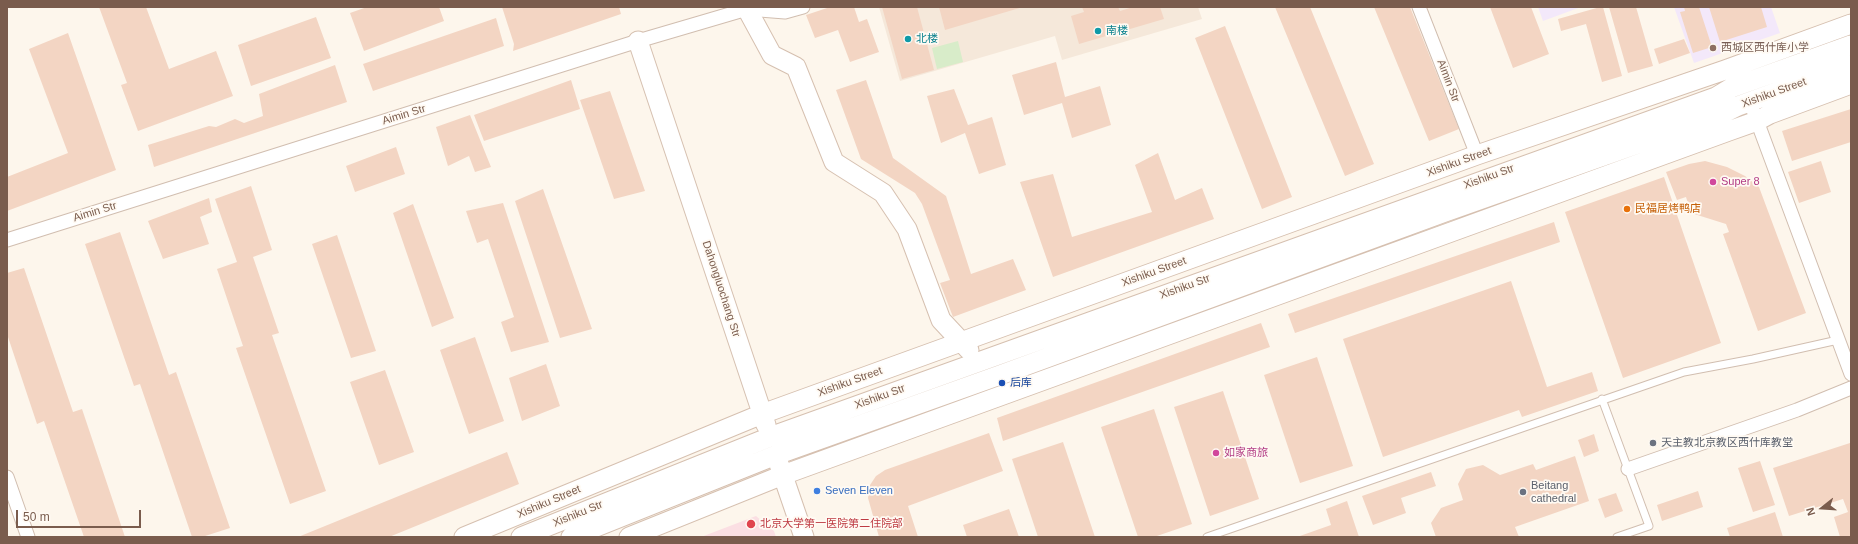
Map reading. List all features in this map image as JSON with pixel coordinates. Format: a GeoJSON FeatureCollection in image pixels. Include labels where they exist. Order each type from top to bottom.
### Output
{"type":"FeatureCollection","features":[{"type":"Feature","properties":{"kind":"street","name":"Aimin Str"},"geometry":{"type":"LineString","coordinates":[[7,240],[747,8],[785,12],[803,7]]}},
{"type":"Feature","properties":{"kind":"street","name":"Aimin Str"},"geometry":{"type":"LineString","coordinates":[[1419,7],[1477,155]]}},
{"type":"Feature","properties":{"kind":"street"},"geometry":{"type":"LineString","coordinates":[[747,8],[772,55],[796,67],[834,162],[884,193],[907,229],[941,320],[979,361]]}},
{"type":"Feature","properties":{"kind":"street","name":"Xishiku Street"},"geometry":{"type":"LineString","coordinates":[[464,537],[762,414],[1477,155],[1725,70],[1851,24]]}},
{"type":"Feature","properties":{"kind":"street","name":"Dahongluochang Str"},"geometry":{"type":"LineString","coordinates":[[638,41],[804,537]]}},
{"type":"Feature","properties":{"kind":"street","name":"Xishiku Str"},"geometry":{"type":"LineString","coordinates":[[521,537],[773,446],[979,361],[1716,96],[1731,88],[1851,45]]}},
{"type":"Feature","properties":{"kind":"street","name":"Xishiku Street"},"geometry":{"type":"LineString","coordinates":[[571,537],[773,446],[993,378],[1445,212],[1722,114],[1750,102],[1851,65]]}},
{"type":"Feature","properties":{"kind":"street","name":"Xishiku Street"},"geometry":{"type":"LineString","coordinates":[[628,537],[783,475],[1757,121],[1770,114],[1851,84]]}},
{"type":"Feature","properties":{"kind":"street"},"geometry":{"type":"LineString","coordinates":[[1750,102],[1851,374]]}},
{"type":"Feature","properties":{"kind":"street"},"geometry":{"type":"LineString","coordinates":[[1628,469],[1796,410],[1851,388]]}},
{"type":"Feature","properties":{"kind":"street"},"geometry":{"type":"LineString","coordinates":[[7,477],[28,537]]}},
{"type":"Feature","properties":{"kind":"lane"},"geometry":{"type":"LineString","coordinates":[[1207,537],[1602,399],[1684,372],[1753,360],[1838,340]]}},
{"type":"Feature","properties":{"kind":"lane"},"geometry":{"type":"LineString","coordinates":[[1602,399],[1650,526],[1618,537]]}},
{"type":"Feature","properties":{"kind":"shaded area"},"geometry":{"type":"Polygon","coordinates":[[[879,7],[1198,7],[1202,19],[1062,60],[1055,36],[900,81],[879,7]]]}},
{"type":"Feature","properties":{"kind":"shaded area"},"geometry":{"type":"Polygon","coordinates":[[[1538,7],[1581,7],[1543,21],[1538,7]]]}},
{"type":"Feature","properties":{"kind":"shaded area","name":"西城区西什库小学"},"geometry":{"type":"Polygon","coordinates":[[[1674,7],[1771,7],[1780,33],[1694,63],[1674,7]]]}},
{"type":"Feature","properties":{"kind":"shaded area","name":"北京大学第一医院第二住院部"},"geometry":{"type":"Polygon","coordinates":[[[756,516],[774,531],[776,537],[701,537],[756,516]]]}},
{"type":"Feature","properties":{"kind":"green space"},"geometry":{"type":"Polygon","coordinates":[[[958,41],[963,62],[937,69],[932,48],[958,41]]]}},
{"type":"Feature","properties":{"kind":"building"},"geometry":{"type":"Polygon","coordinates":[[[99,7],[146,7],[169,69],[216,51],[233,96],[138,131],[121,85],[127,83],[99,7]]]}},
{"type":"Feature","properties":{"kind":"building"},"geometry":{"type":"Polygon","coordinates":[[[367,7],[439,7],[444,21],[364,51],[350,13],[367,7]]]}},
{"type":"Feature","properties":{"kind":"building"},"geometry":{"type":"Polygon","coordinates":[[[502,7],[619,7],[621,14],[513,51],[514,44],[502,7]]]}},
{"type":"Feature","properties":{"kind":"building"},"geometry":{"type":"Polygon","coordinates":[[[830,7],[854,7],[859,22],[867,19],[879,52],[850,62],[838,30],[815,38],[806,15],[830,7]]]}},
{"type":"Feature","properties":{"kind":"building","name":"北楼"},"geometry":{"type":"Polygon","coordinates":[[[882,7],[917,7],[934,70],[902,79],[882,7]]]}},
{"type":"Feature","properties":{"kind":"building"},"geometry":{"type":"Polygon","coordinates":[[[939,7],[1023,7],[945,30],[939,7]]]}},
{"type":"Feature","properties":{"kind":"building","name":"南楼"},"geometry":{"type":"Polygon","coordinates":[[[1082,7],[1118,7],[1120,11],[1133,7],[1160,7],[1164,19],[1079,44],[1071,16],[1084,12],[1082,7]]]}},
{"type":"Feature","properties":{"kind":"building"},"geometry":{"type":"Polygon","coordinates":[[[1275,7],[1310,7],[1374,164],[1345,176],[1275,7]]]}},
{"type":"Feature","properties":{"kind":"building"},"geometry":{"type":"Polygon","coordinates":[[[1374,7],[1410,7],[1459,129],[1429,141],[1374,7]]]}},
{"type":"Feature","properties":{"kind":"building"},"geometry":{"type":"Polygon","coordinates":[[[1490,7],[1531,7],[1549,54],[1513,68],[1490,7]]]}},
{"type":"Feature","properties":{"kind":"building"},"geometry":{"type":"Polygon","coordinates":[[[1603,7],[1622,76],[1602,82],[1586,24],[1561,31],[1558,19],[1603,7]]]}},
{"type":"Feature","properties":{"kind":"building"},"geometry":{"type":"Polygon","coordinates":[[[1609,7],[1636,7],[1653,66],[1628,73],[1609,7]]]}},
{"type":"Feature","properties":{"kind":"building"},"geometry":{"type":"Polygon","coordinates":[[[1684,7],[1699,7],[1712,47],[1693,53],[1680,12],[1685,11],[1684,7]]]}},
{"type":"Feature","properties":{"kind":"building"},"geometry":{"type":"Polygon","coordinates":[[[1709,7],[1761,7],[1767,27],[1720,42],[1709,7]]]}},
{"type":"Feature","properties":{"kind":"building"},"geometry":{"type":"Polygon","coordinates":[[[316,17],[331,58],[251,86],[238,45],[316,17]]]}},
{"type":"Feature","properties":{"kind":"building"},"geometry":{"type":"Polygon","coordinates":[[[496,18],[504,46],[373,91],[363,64],[496,18]]]}},
{"type":"Feature","properties":{"kind":"building"},"geometry":{"type":"Polygon","coordinates":[[[1225,26],[1292,197],[1262,209],[1195,38],[1225,26]]]}},
{"type":"Feature","properties":{"kind":"building"},"geometry":{"type":"Polygon","coordinates":[[[68,33],[116,170],[7,211],[7,177],[68,153],[29,49],[68,33]]]}},
{"type":"Feature","properties":{"kind":"building"},"geometry":{"type":"Polygon","coordinates":[[[1684,39],[1690,53],[1659,64],[1654,49],[1684,39]]]}},
{"type":"Feature","properties":{"kind":"building"},"geometry":{"type":"Polygon","coordinates":[[[1056,62],[1065,97],[1100,86],[1111,125],[1072,138],[1062,103],[1024,115],[1012,75],[1056,62]]]}},
{"type":"Feature","properties":{"kind":"building"},"geometry":{"type":"Polygon","coordinates":[[[335,65],[347,102],[154,167],[148,145],[209,126],[216,127],[235,119],[244,123],[263,116],[259,94],[335,65]]]}},
{"type":"Feature","properties":{"kind":"building"},"geometry":{"type":"Polygon","coordinates":[[[571,80],[580,109],[484,141],[474,115],[571,80]]]}},
{"type":"Feature","properties":{"kind":"building"},"geometry":{"type":"Polygon","coordinates":[[[866,80],[893,158],[946,196],[971,274],[1013,259],[1026,290],[953,317],[940,283],[950,280],[922,204],[915,193],[861,159],[836,90],[866,80]]]}},
{"type":"Feature","properties":{"kind":"building"},"geometry":{"type":"Polygon","coordinates":[[[954,89],[968,125],[992,117],[1006,165],[979,174],[965,133],[941,143],[927,96],[954,89]]]}},
{"type":"Feature","properties":{"kind":"building"},"geometry":{"type":"Polygon","coordinates":[[[610,91],[645,191],[614,199],[580,100],[610,91]]]}},
{"type":"Feature","properties":{"kind":"building"},"geometry":{"type":"Polygon","coordinates":[[[1851,109],[1851,142],[1792,161],[1782,131],[1851,109]]]}},
{"type":"Feature","properties":{"kind":"building"},"geometry":{"type":"Polygon","coordinates":[[[470,115],[491,167],[475,172],[469,156],[448,166],[436,127],[470,115]]]}},
{"type":"Feature","properties":{"kind":"building"},"geometry":{"type":"Polygon","coordinates":[[[396,147],[405,174],[355,192],[346,166],[396,147]]]}},
{"type":"Feature","properties":{"kind":"building"},"geometry":{"type":"Polygon","coordinates":[[[1158,153],[1175,200],[1202,188],[1214,219],[1053,277],[1020,182],[1053,174],[1072,237],[1152,212],[1135,165],[1158,153]]]}},
{"type":"Feature","properties":{"kind":"building"},"geometry":{"type":"Polygon","coordinates":[[[1705,161],[1727,167],[1745,176],[1759,187],[1806,313],[1758,331],[1723,234],[1729,232],[1726,224],[1691,213],[1686,197],[1677,200],[1666,172],[1689,164],[1705,161]]]}},
{"type":"Feature","properties":{"kind":"building"},"geometry":{"type":"Polygon","coordinates":[[[1821,161],[1831,192],[1799,203],[1788,172],[1821,161]]]}},
{"type":"Feature","properties":{"kind":"building"},"geometry":{"type":"Polygon","coordinates":[[[1664,177],[1721,343],[1623,378],[1565,212],[1664,177]]]}},
{"type":"Feature","properties":{"kind":"building"},"geometry":{"type":"Polygon","coordinates":[[[251,186],[272,250],[253,257],[279,333],[272,335],[326,491],[290,504],[236,348],[243,346],[217,269],[237,262],[215,199],[251,186]]]}},
{"type":"Feature","properties":{"kind":"building"},"geometry":{"type":"Polygon","coordinates":[[[543,189],[592,329],[560,338],[515,201],[543,189]]]}},
{"type":"Feature","properties":{"kind":"building"},"geometry":{"type":"Polygon","coordinates":[[[209,198],[212,212],[200,217],[209,244],[163,259],[148,221],[209,198]]]}},
{"type":"Feature","properties":{"kind":"building"},"geometry":{"type":"Polygon","coordinates":[[[503,203],[549,342],[511,352],[501,322],[514,317],[488,239],[477,243],[466,211],[503,203]]]}},
{"type":"Feature","properties":{"kind":"building"},"geometry":{"type":"Polygon","coordinates":[[[413,204],[454,318],[432,327],[393,213],[413,204]]]}},
{"type":"Feature","properties":{"kind":"building"},"geometry":{"type":"Polygon","coordinates":[[[1554,222],[1560,242],[1295,333],[1288,314],[1554,222]]]}},
{"type":"Feature","properties":{"kind":"building"},"geometry":{"type":"Polygon","coordinates":[[[120,232],[169,375],[176,372],[230,528],[202,537],[192,537],[140,384],[134,386],[85,244],[120,232]]]}},
{"type":"Feature","properties":{"kind":"building"},"geometry":{"type":"Polygon","coordinates":[[[337,235],[376,351],[351,358],[312,244],[337,235]]]}},
{"type":"Feature","properties":{"kind":"building"},"geometry":{"type":"Polygon","coordinates":[[[24,268],[73,412],[82,409],[125,537],[84,537],[44,421],[37,424],[7,334],[7,273],[24,268]]]}},
{"type":"Feature","properties":{"kind":"building"},"geometry":{"type":"Polygon","coordinates":[[[1511,281],[1547,387],[1592,372],[1598,391],[1522,417],[1519,410],[1383,457],[1343,339],[1511,281]]]}},
{"type":"Feature","properties":{"kind":"building"},"geometry":{"type":"Polygon","coordinates":[[[1261,323],[1270,347],[1003,441],[997,418],[1261,323]]]}},
{"type":"Feature","properties":{"kind":"building"},"geometry":{"type":"Polygon","coordinates":[[[475,337],[504,421],[469,434],[440,350],[475,337]]]}},
{"type":"Feature","properties":{"kind":"building"},"geometry":{"type":"Polygon","coordinates":[[[1317,357],[1353,466],[1300,483],[1264,375],[1317,357]]]}},
{"type":"Feature","properties":{"kind":"building"},"geometry":{"type":"Polygon","coordinates":[[[546,364],[560,406],[522,421],[509,378],[546,364]]]}},
{"type":"Feature","properties":{"kind":"building"},"geometry":{"type":"Polygon","coordinates":[[[385,370],[414,452],[379,465],[350,382],[385,370]]]}},
{"type":"Feature","properties":{"kind":"building","name":"如家商旅"},"geometry":{"type":"Polygon","coordinates":[[[1223,391],[1259,499],[1210,516],[1174,407],[1223,391]]]}},
{"type":"Feature","properties":{"kind":"building"},"geometry":{"type":"Polygon","coordinates":[[[1154,409],[1192,524],[1154,537],[1138,537],[1101,427],[1154,409]]]}},
{"type":"Feature","properties":{"kind":"building"},"geometry":{"type":"Polygon","coordinates":[[[989,433],[1003,471],[908,506],[918,537],[879,537],[868,498],[870,485],[876,476],[885,470],[989,433]]]}},
{"type":"Feature","properties":{"kind":"building"},"geometry":{"type":"Polygon","coordinates":[[[1594,434],[1599,451],[1584,457],[1578,440],[1594,434]]]}},
{"type":"Feature","properties":{"kind":"building"},"geometry":{"type":"Polygon","coordinates":[[[1063,442],[1095,537],[1038,537],[1012,459],[1063,442]]]}},
{"type":"Feature","properties":{"kind":"building"},"geometry":{"type":"Polygon","coordinates":[[[1850,443],[1851,537],[1840,537],[1834,517],[1848,512],[1843,499],[1789,516],[1773,468],[1850,443]]]}},
{"type":"Feature","properties":{"kind":"building"},"geometry":{"type":"Polygon","coordinates":[[[507,452],[519,484],[389,537],[298,537],[507,452]]]}},
{"type":"Feature","properties":{"kind":"building","name":"Beitang cathedral"},"geometry":{"type":"Polygon","coordinates":[[[1575,456],[1589,501],[1515,527],[1519,537],[1436,537],[1431,523],[1441,508],[1463,500],[1458,484],[1466,469],[1483,465],[1500,475],[1533,464],[1536,470],[1575,456]]]}},
{"type":"Feature","properties":{"kind":"building"},"geometry":{"type":"Polygon","coordinates":[[[1760,461],[1775,505],[1753,512],[1738,468],[1760,461]]]}},
{"type":"Feature","properties":{"kind":"building"},"geometry":{"type":"Polygon","coordinates":[[[1431,472],[1436,486],[1401,498],[1406,513],[1373,525],[1362,496],[1431,472]]]}},
{"type":"Feature","properties":{"kind":"building"},"geometry":{"type":"Polygon","coordinates":[[[1698,491],[1703,507],[1662,521],[1657,505],[1698,491]]]}},
{"type":"Feature","properties":{"kind":"building"},"geometry":{"type":"Polygon","coordinates":[[[1616,493],[1623,511],[1605,518],[1598,499],[1616,493]]]}},
{"type":"Feature","properties":{"kind":"building"},"geometry":{"type":"Polygon","coordinates":[[[1347,501],[1359,537],[1297,537],[1331,525],[1326,509],[1347,501]]]}},
{"type":"Feature","properties":{"kind":"building"},"geometry":{"type":"Polygon","coordinates":[[[1009,509],[1019,537],[967,537],[963,525],[1009,509]]]}},
{"type":"Feature","properties":{"kind":"building"},"geometry":{"type":"Polygon","coordinates":[[[1775,512],[1783,537],[1730,537],[1727,528],[1775,512]]]}},
{"type":"Feature","properties":{"kind":"place","name":"南楼"},"geometry":{"type":"Point","coordinates":[1098,31]}},
{"type":"Feature","properties":{"kind":"place","name":"北楼"},"geometry":{"type":"Point","coordinates":[908,39]}},
{"type":"Feature","properties":{"kind":"place","name":"西城区西什库小学"},"geometry":{"type":"Point","coordinates":[1713,48]}},
{"type":"Feature","properties":{"kind":"place","name":"Super 8"},"geometry":{"type":"Point","coordinates":[1713,182]}},
{"type":"Feature","properties":{"kind":"place","name":"民福居烤鸭店"},"geometry":{"type":"Point","coordinates":[1627,209]}},
{"type":"Feature","properties":{"kind":"place","name":"后库"},"geometry":{"type":"Point","coordinates":[1002,383]}},
{"type":"Feature","properties":{"kind":"place","name":"天主教北京教区西什库教堂"},"geometry":{"type":"Point","coordinates":[1653,443]}},
{"type":"Feature","properties":{"kind":"place","name":"如家商旅"},"geometry":{"type":"Point","coordinates":[1216,453]}},
{"type":"Feature","properties":{"kind":"place","name":"Seven Eleven"},"geometry":{"type":"Point","coordinates":[817,491]}},
{"type":"Feature","properties":{"kind":"place","name":"Beitang cathedral"},"geometry":{"type":"Point","coordinates":[1523,492]}},
{"type":"Feature","properties":{"kind":"place","name":"北京大学第一医院第二住院部"},"geometry":{"type":"Point","coordinates":[751,524]}}]}
